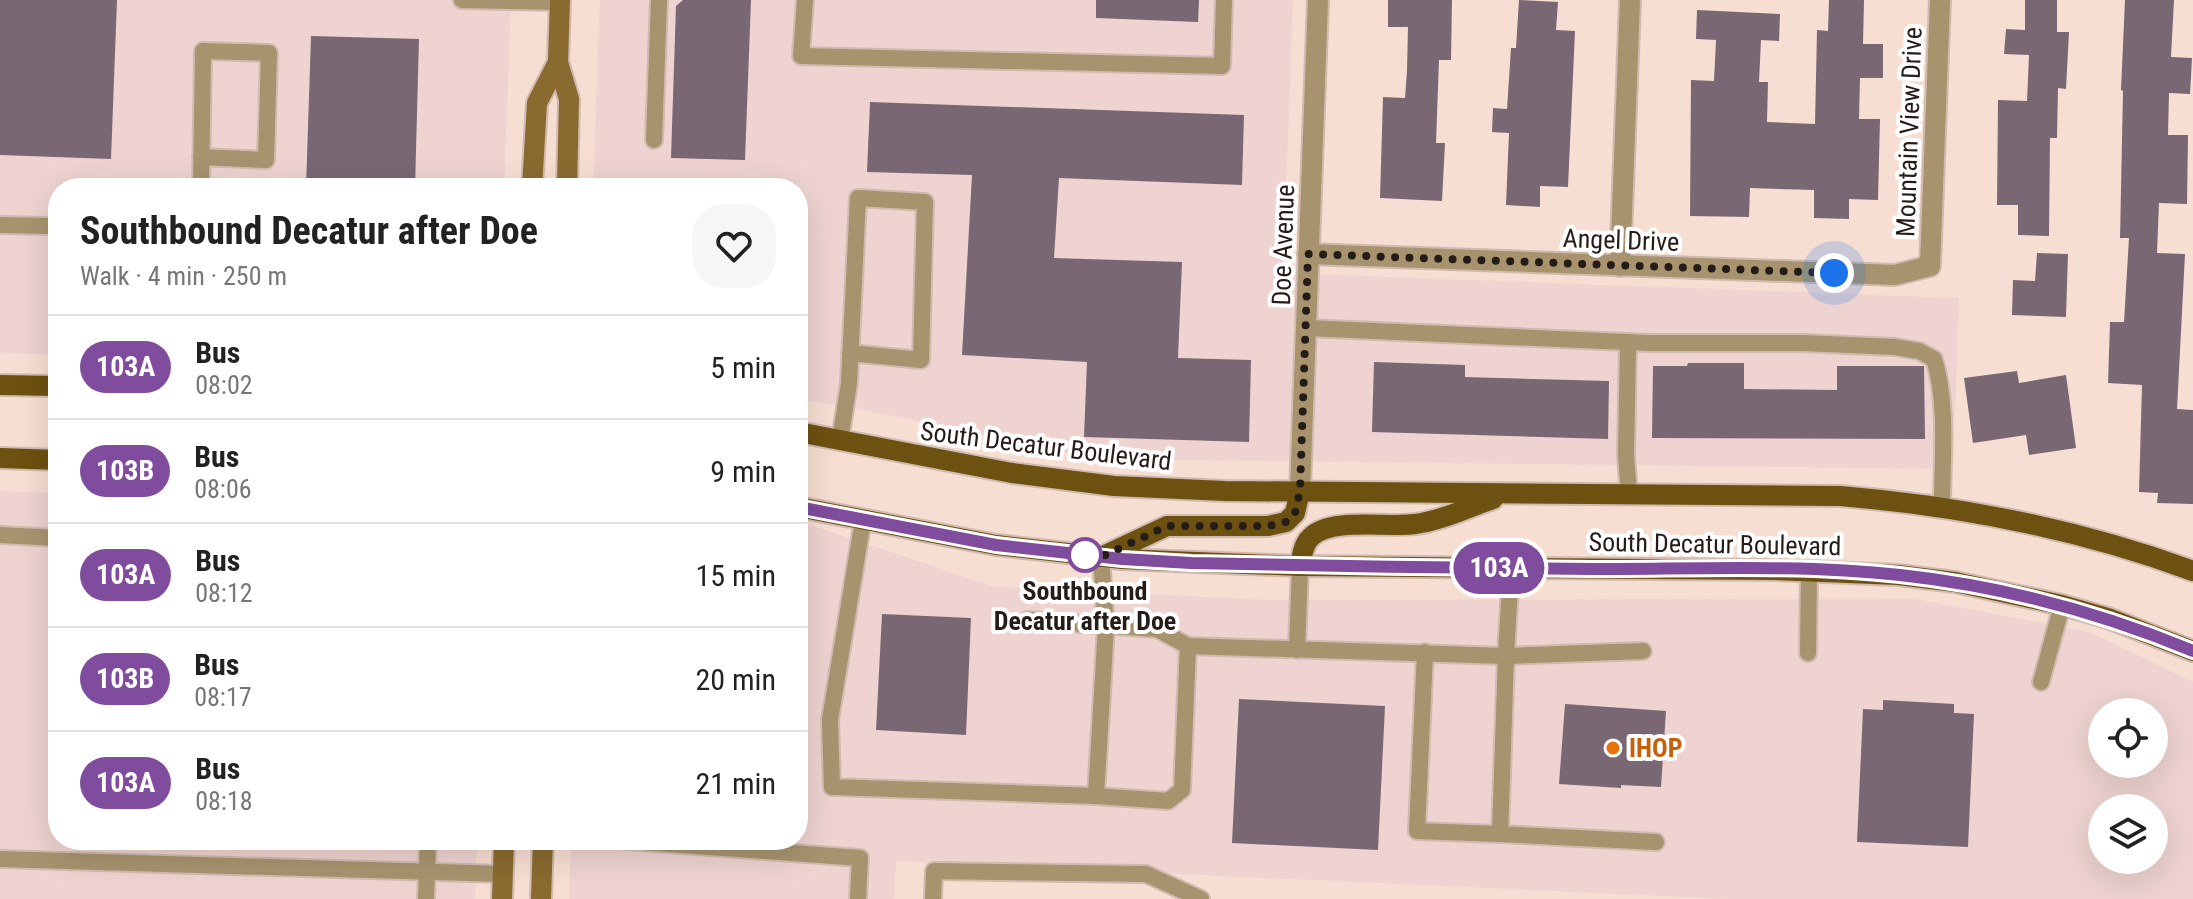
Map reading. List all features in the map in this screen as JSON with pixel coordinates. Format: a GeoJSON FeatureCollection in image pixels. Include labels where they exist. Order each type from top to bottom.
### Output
{"type":"FeatureCollection","features":[{"type":"Feature","properties":{"kind":"main road"},"geometry":{"type":"LineString","coordinates":[[560,1],[558,62],[569,99],[567,178]]}},
{"type":"Feature","properties":{"kind":"main road"},"geometry":{"type":"LineString","coordinates":[[533,178],[537,103],[558,62]]}},
{"type":"Feature","properties":{"kind":"main road"},"geometry":{"type":"LineString","coordinates":[[0,385],[48,386]]}},
{"type":"Feature","properties":{"kind":"main road","name":"South Decatur Boulevard"},"geometry":{"type":"LineString","coordinates":[[808,434],[1012,473],[1114,486],[1508,494],[1840,496],[1998,516],[2101,541],[2193,571]]}},
{"type":"Feature","properties":{"kind":"main road"},"geometry":{"type":"LineString","coordinates":[[0,458],[48,460]]}},
{"type":"Feature","properties":{"kind":"main road"},"geometry":{"type":"LineString","coordinates":[[1101,557],[1167,526],[1268,526],[1286,522],[1295,513],[1300,491]]}},
{"type":"Feature","properties":{"kind":"main road"},"geometry":{"type":"LineString","coordinates":[[1300,566],[1304,547],[1311,536],[1324,530],[1418,524],[1508,494]]}},
{"type":"Feature","properties":{"kind":"main road","name":"South Decatur Boulevard"},"geometry":{"type":"LineString","coordinates":[[808,509],[996,545],[1191,563],[1809,571],[1898,575],[1955,582],[2062,605],[2108,618],[2193,651]]}},
{"type":"Feature","properties":{"kind":"main road"},"geometry":{"type":"LineString","coordinates":[[502,899],[504,850]]}},
{"type":"Feature","properties":{"kind":"main road"},"geometry":{"type":"LineString","coordinates":[[541,899],[543,850]]}},
{"type":"Feature","properties":{"kind":"street","name":"Doe Avenue"},"geometry":{"type":"LineString","coordinates":[[1300,491],[1318,0]]}},
{"type":"Feature","properties":{"kind":"street"},"geometry":{"type":"LineString","coordinates":[[1620,266],[1630,0]]}},
{"type":"Feature","properties":{"kind":"street","name":"Mountain View Drive"},"geometry":{"type":"LineString","coordinates":[[1930,266],[1940,0]]}},
{"type":"Feature","properties":{"kind":"street","name":"Angel Drive"},"geometry":{"type":"LineString","coordinates":[[1308,254],[1895,275],[1930,266]]}},
{"type":"Feature","properties":{"kind":"lane"},"geometry":{"type":"LineString","coordinates":[[462,0],[560,1]]}},
{"type":"Feature","properties":{"kind":"lane"},"geometry":{"type":"LineString","coordinates":[[654,140],[659,0]]}},
{"type":"Feature","properties":{"kind":"lane"},"geometry":{"type":"LineString","coordinates":[[805,0],[801,56],[1222,66],[1224,0]]}},
{"type":"Feature","properties":{"kind":"lane"},"geometry":{"type":"LineString","coordinates":[[201,157],[266,160],[269,53],[203,51],[201,157],[201,178]]}},
{"type":"Feature","properties":{"kind":"lane"},"geometry":{"type":"LineString","coordinates":[[840,440],[849,383],[850,353],[858,198],[925,202],[921,360],[850,353]]}},
{"type":"Feature","properties":{"kind":"lane"},"geometry":{"type":"LineString","coordinates":[[0,225],[48,226]]}},
{"type":"Feature","properties":{"kind":"lane"},"geometry":{"type":"LineString","coordinates":[[1306,328],[1628,343],[1803,343],[1919,351],[1934,359],[1938,372],[1943,444],[1942,507]]}},
{"type":"Feature","properties":{"kind":"lane"},"geometry":{"type":"LineString","coordinates":[[1628,343],[1626,455],[1629,494]]}},
{"type":"Feature","properties":{"kind":"lane"},"geometry":{"type":"LineString","coordinates":[[863,520],[830,720],[832,787],[1168,801],[1182,790],[1188,646]]}},
{"type":"Feature","properties":{"kind":"lane"},"geometry":{"type":"LineString","coordinates":[[0,535],[48,537]]}},
{"type":"Feature","properties":{"kind":"lane"},"geometry":{"type":"LineString","coordinates":[[1096,796],[1106,626],[1101,557]]}},
{"type":"Feature","properties":{"kind":"lane"},"geometry":{"type":"LineString","coordinates":[[1297,650],[1300,566]]}},
{"type":"Feature","properties":{"kind":"lane"},"geometry":{"type":"LineString","coordinates":[[1500,834],[1511,568]]}},
{"type":"Feature","properties":{"kind":"lane"},"geometry":{"type":"LineString","coordinates":[[1808,653],[1809,571]]}},
{"type":"Feature","properties":{"kind":"lane"},"geometry":{"type":"LineString","coordinates":[[2041,682],[2062,605]]}},
{"type":"Feature","properties":{"kind":"lane"},"geometry":{"type":"LineString","coordinates":[[1028,620],[1157,629],[1188,646],[1506,656],[1643,651]]}},
{"type":"Feature","properties":{"kind":"lane"},"geometry":{"type":"LineString","coordinates":[[1425,652],[1417,831],[1656,842]]}},
{"type":"Feature","properties":{"kind":"lane"},"geometry":{"type":"LineString","coordinates":[[426,899],[428,850]]}},
{"type":"Feature","properties":{"kind":"lane"},"geometry":{"type":"LineString","coordinates":[[751,850],[860,858],[858,899]]}},
{"type":"Feature","properties":{"kind":"lane"},"geometry":{"type":"LineString","coordinates":[[0,859],[503,874]]}},
{"type":"Feature","properties":{"kind":"lane"},"geometry":{"type":"LineString","coordinates":[[933,899],[934,871],[1146,874],[1201,899]]}},
{"type":"Feature","properties":{"kind":"shaded area"},"geometry":{"type":"Polygon","coordinates":[[[0,0],[511,0],[504,178],[48,178],[48,355],[0,353],[0,0]]]}},
{"type":"Feature","properties":{"kind":"shaded area"},"geometry":{"type":"Polygon","coordinates":[[[600,0],[1293,0],[1283,273],[1959,298],[1953,469],[1100,459],[845,406],[808,401],[808,178],[593,178],[600,0]]]}},
{"type":"Feature","properties":{"kind":"shaded area"},"geometry":{"type":"Polygon","coordinates":[[[0,491],[48,493],[48,850],[477,850],[475,899],[0,899],[0,491]]]}},
{"type":"Feature","properties":{"kind":"shaded area"},"geometry":{"type":"Polygon","coordinates":[[[808,524],[995,587],[1273,600],[1916,599],[2090,632],[2193,682],[2193,899],[1729,899],[896,861],[894,899],[569,899],[571,850],[808,850],[808,524]]]}},
{"type":"Feature","properties":{"kind":"building"},"geometry":{"type":"Polygon","coordinates":[[[0,0],[117,0],[111,159],[0,155],[0,0]]]}},
{"type":"Feature","properties":{"kind":"building"},"geometry":{"type":"Polygon","coordinates":[[[683,0],[751,0],[745,160],[671,158],[676,6],[683,0]]]}},
{"type":"Feature","properties":{"kind":"building"},"geometry":{"type":"Polygon","coordinates":[[[1096,0],[1199,0],[1198,22],[1096,18],[1096,0]]]}},
{"type":"Feature","properties":{"kind":"building"},"geometry":{"type":"Polygon","coordinates":[[[1388,0],[1452,0],[1451,60],[1439,60],[1436,143],[1445,143],[1442,201],[1380,198],[1383,97],[1405,98],[1407,71],[1408,27],[1388,27],[1388,0]]]}},
{"type":"Feature","properties":{"kind":"building"},"geometry":{"type":"Polygon","coordinates":[[[1519,0],[1558,2],[1556,30],[1575,31],[1568,187],[1540,186],[1540,207],[1506,205],[1509,133],[1492,132],[1493,108],[1507,109],[1511,48],[1516,48],[1519,0]]]}},
{"type":"Feature","properties":{"kind":"building"},"geometry":{"type":"Polygon","coordinates":[[[1829,0],[1864,0],[1863,44],[1883,44],[1883,78],[1860,78],[1859,119],[1880,119],[1878,200],[1849,199],[1849,219],[1814,218],[1814,190],[1750,188],[1749,217],[1690,216],[1691,80],[1714,81],[1716,40],[1696,39],[1697,10],[1780,14],[1779,41],[1761,40],[1759,82],[1768,82],[1767,122],[1815,124],[1817,30],[1828,31],[1829,0]]]}},
{"type":"Feature","properties":{"kind":"building"},"geometry":{"type":"Polygon","coordinates":[[[2025,0],[2057,0],[2057,32],[2069,32],[2066,89],[2058,88],[2057,138],[2050,138],[2049,236],[2018,235],[2018,205],[1997,205],[1998,100],[2027,101],[2029,55],[2004,54],[2006,29],[2025,30],[2025,0]]]}},
{"type":"Feature","properties":{"kind":"building"},"geometry":{"type":"Polygon","coordinates":[[[2125,0],[2174,0],[2171,57],[2192,58],[2190,94],[2169,93],[2168,135],[2188,135],[2187,204],[2159,203],[2157,253],[2185,254],[2177,409],[2193,410],[2193,504],[2157,503],[2158,493],[2139,492],[2142,385],[2108,383],[2110,322],[2124,322],[2129,238],[2120,238],[2125,0]]]}},
{"type":"Feature","properties":{"kind":"building"},"geometry":{"type":"Polygon","coordinates":[[[311,36],[419,39],[415,178],[306,178],[311,36]]]}},
{"type":"Feature","properties":{"kind":"building"},"geometry":{"type":"Polygon","coordinates":[[[870,102],[1244,115],[1242,185],[1059,178],[1054,258],[1182,262],[1178,358],[1251,360],[1249,442],[1084,437],[1087,362],[962,355],[972,175],[867,172],[870,102]]]}},
{"type":"Feature","properties":{"kind":"building"},"geometry":{"type":"Polygon","coordinates":[[[2037,253],[2068,254],[2066,317],[2012,315],[2013,280],[2035,281],[2037,253]]]}},
{"type":"Feature","properties":{"kind":"building"},"geometry":{"type":"Polygon","coordinates":[[[1374,362],[1465,365],[1465,377],[1609,381],[1608,439],[1372,432],[1374,362]]]}},
{"type":"Feature","properties":{"kind":"building"},"geometry":{"type":"Polygon","coordinates":[[[1688,363],[1744,363],[1744,389],[1837,390],[1837,366],[1924,366],[1925,439],[1652,438],[1653,366],[1687,366],[1688,363]]]}},
{"type":"Feature","properties":{"kind":"building"},"geometry":{"type":"Polygon","coordinates":[[[2017,371],[2019,383],[2066,375],[2076,448],[2029,455],[2026,435],[1973,443],[1964,378],[2017,371]]]}},
{"type":"Feature","properties":{"kind":"building"},"geometry":{"type":"Polygon","coordinates":[[[882,614],[971,618],[966,735],[876,730],[882,614]]]}},
{"type":"Feature","properties":{"kind":"building"},"geometry":{"type":"Polygon","coordinates":[[[1239,699],[1385,706],[1378,850],[1232,843],[1239,699]]]}},
{"type":"Feature","properties":{"kind":"building"},"geometry":{"type":"Polygon","coordinates":[[[1883,700],[1954,704],[1954,713],[1974,714],[1968,847],[1857,842],[1863,709],[1883,710],[1883,700]]]}},
{"type":"Feature","properties":{"kind":"building","name":"IHOP"},"geometry":{"type":"Polygon","coordinates":[[[1565,704],[1666,711],[1661,787],[1559,784],[1565,704]]]}},
{"type":"Feature","properties":{"kind":"bus line","name":"103A"},"geometry":{"type":"LineString","coordinates":[[808,509],[996,545],[1122,559],[1191,563],[1775,570],[1898,575],[1955,582],[2062,605],[2108,618],[2193,651]]}},
{"type":"Feature","properties":{"kind":"place","name":"Southbound Decatur after Doe"},"geometry":{"type":"Point","coordinates":[1085,555]}},
{"type":"Feature","properties":{"kind":"place","name":"IHOP"},"geometry":{"type":"Point","coordinates":[1613,748]}},
{"type":"Feature","properties":{"kind":"route"},"geometry":{"type":"LineString","coordinates":[[1085,555],[1081,555],[1101,557],[1167,526],[1268,526],[1286,522],[1295,513],[1300,491],[1308,254],[1834,273]]}}]}
